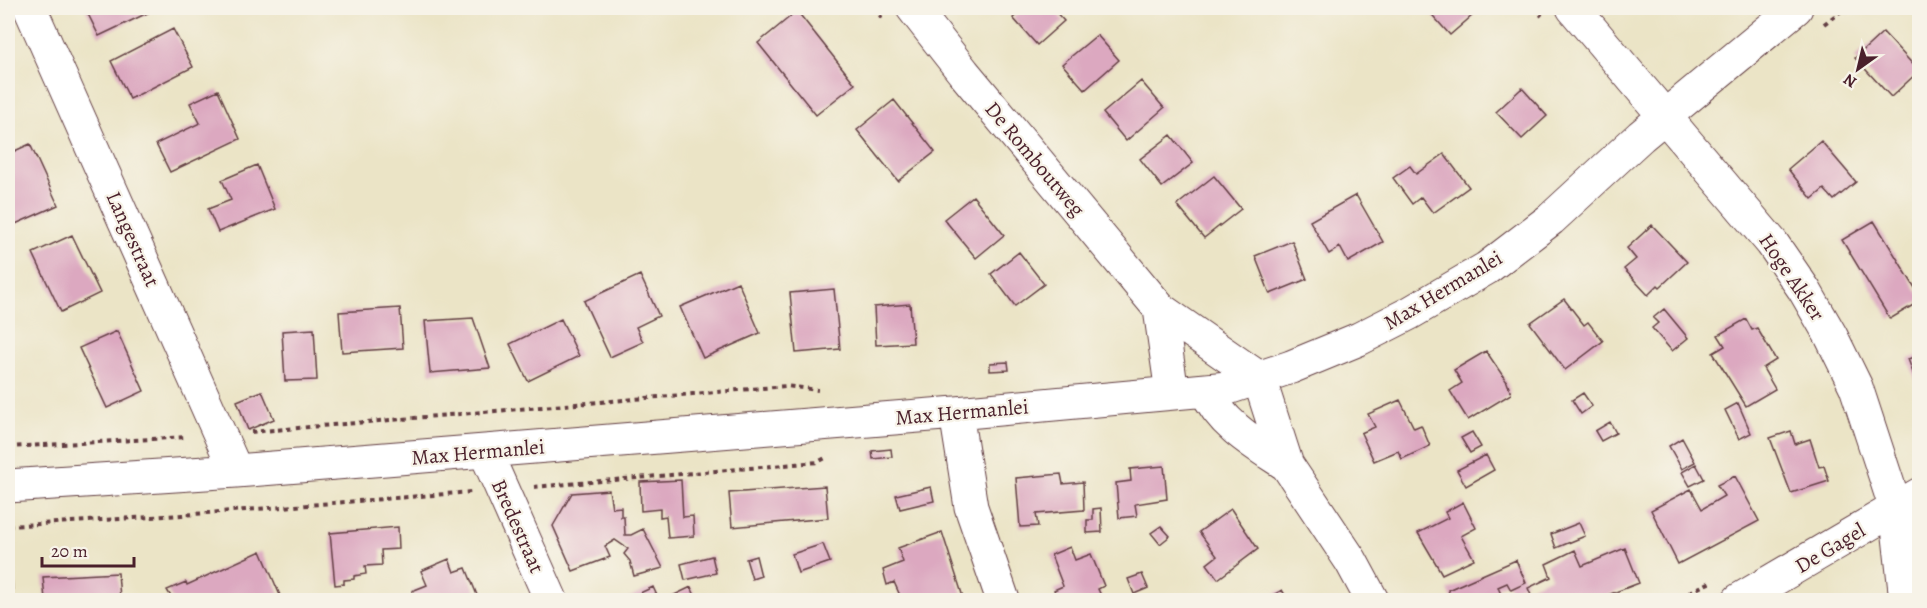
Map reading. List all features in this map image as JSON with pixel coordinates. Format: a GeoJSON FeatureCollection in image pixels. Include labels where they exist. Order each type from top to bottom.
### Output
{"type":"FeatureCollection","features":[{"type":"Feature","properties":{"kind":"street","name":"Langestraat"},"geometry":{"type":"LineString","coordinates":[[30,8],[236,471]]}},
{"type":"Feature","properties":{"kind":"street","name":"De Romboutweg"},"geometry":{"type":"LineString","coordinates":[[913,8],[964,73],[1160,309],[1259,378]]}},
{"type":"Feature","properties":{"kind":"street","name":"Hoge Akker"},"geometry":{"type":"LineString","coordinates":[[1573,8],[1772,243],[1805,291],[1831,336],[1908,502],[1906,600]]}},
{"type":"Feature","properties":{"kind":"street","name":"Max Hermanlei"},"geometry":{"type":"LineString","coordinates":[[8,486],[485,451],[956,413],[1228,388],[1359,339],[1410,313],[1487,268],[1551,219],[1665,116],[1807,18]]}},
{"type":"Feature","properties":{"kind":"street"},"geometry":{"type":"LineString","coordinates":[[1160,309],[1172,393]]}},
{"type":"Feature","properties":{"kind":"street"},"geometry":{"type":"LineString","coordinates":[[1259,378],[1287,465],[1351,561],[1372,600]]}},
{"type":"Feature","properties":{"kind":"street"},"geometry":{"type":"LineString","coordinates":[[1206,390],[1217,410],[1225,418],[1248,439],[1287,465]]}},
{"type":"Feature","properties":{"kind":"street"},"geometry":{"type":"LineString","coordinates":[[956,413],[971,507],[1003,600]]}},
{"type":"Feature","properties":{"kind":"street","name":"Bredestraat"},"geometry":{"type":"LineString","coordinates":[[485,451],[550,600]]}},
{"type":"Feature","properties":{"kind":"street","name":"De Gagel"},"geometry":{"type":"LineString","coordinates":[[1728,590],[1908,502]]}},
{"type":"Feature","properties":{"kind":"path"},"geometry":{"type":"LineString","coordinates":[[1807,18],[1845,8]]}},
{"type":"Feature","properties":{"kind":"path"},"geometry":{"type":"LineString","coordinates":[[248,432],[786,386],[819,391]]}},
{"type":"Feature","properties":{"kind":"path"},"geometry":{"type":"LineString","coordinates":[[8,447],[195,436]]}},
{"type":"Feature","properties":{"kind":"path"},"geometry":{"type":"LineString","coordinates":[[530,487],[819,462],[833,453]]}},
{"type":"Feature","properties":{"kind":"path"},"geometry":{"type":"LineString","coordinates":[[8,525],[182,515],[472,492]]}},
{"type":"Feature","properties":{"kind":"path"},"geometry":{"type":"LineString","coordinates":[[1673,600],[1728,590]]}},
{"type":"Feature","properties":{"kind":"building"},"geometry":{"type":"Polygon","coordinates":[[[85,8],[158,8],[99,36],[85,8]]]}},
{"type":"Feature","properties":{"kind":"building"},"geometry":{"type":"Polygon","coordinates":[[[1024,8],[1052,8],[1064,21],[1037,45],[1013,18],[1024,8]]]}},
{"type":"Feature","properties":{"kind":"building"},"geometry":{"type":"Polygon","coordinates":[[[1426,8],[1481,8],[1450,35],[1426,8]]]}},
{"type":"Feature","properties":{"kind":"building"},"geometry":{"type":"Polygon","coordinates":[[[797,11],[855,84],[816,115],[758,43],[797,11]]]}},
{"type":"Feature","properties":{"kind":"building"},"geometry":{"type":"Polygon","coordinates":[[[173,29],[193,67],[130,99],[111,61],[173,29]]]}},
{"type":"Feature","properties":{"kind":"building"},"geometry":{"type":"Polygon","coordinates":[[[1883,32],[1919,71],[1891,97],[1855,58],[1883,32]]]}},
{"type":"Feature","properties":{"kind":"building"},"geometry":{"type":"Polygon","coordinates":[[[1097,35],[1119,60],[1085,90],[1062,64],[1097,35]]]}},
{"type":"Feature","properties":{"kind":"building"},"geometry":{"type":"Polygon","coordinates":[[[1141,81],[1164,108],[1126,141],[1103,113],[1141,81]]]}},
{"type":"Feature","properties":{"kind":"building"},"geometry":{"type":"Polygon","coordinates":[[[1522,88],[1547,116],[1522,139],[1496,112],[1522,88]]]}},
{"type":"Feature","properties":{"kind":"building"},"geometry":{"type":"Polygon","coordinates":[[[218,90],[240,139],[170,172],[156,144],[200,123],[190,103],[218,90]]]}},
{"type":"Feature","properties":{"kind":"building"},"geometry":{"type":"Polygon","coordinates":[[[8,94],[15,111],[8,114],[8,94]]]}},
{"type":"Feature","properties":{"kind":"building"},"geometry":{"type":"Polygon","coordinates":[[[894,100],[935,152],[898,181],[857,130],[894,100]]]}},
{"type":"Feature","properties":{"kind":"building"},"geometry":{"type":"Polygon","coordinates":[[[1171,135],[1193,163],[1162,187],[1140,159],[1171,135]]]}},
{"type":"Feature","properties":{"kind":"building"},"geometry":{"type":"Polygon","coordinates":[[[1821,141],[1856,182],[1834,200],[1824,189],[1812,199],[1788,169],[1821,141]]]}},
{"type":"Feature","properties":{"kind":"building"},"geometry":{"type":"Polygon","coordinates":[[[30,144],[58,205],[11,226],[8,219],[8,154],[30,144]]]}},
{"type":"Feature","properties":{"kind":"building"},"geometry":{"type":"Polygon","coordinates":[[[1444,154],[1469,187],[1433,213],[1421,197],[1412,204],[1393,178],[1410,166],[1416,174],[1444,154]]]}},
{"type":"Feature","properties":{"kind":"building"},"geometry":{"type":"Polygon","coordinates":[[[257,165],[275,209],[218,232],[208,209],[231,200],[222,180],[257,165]]]}},
{"type":"Feature","properties":{"kind":"building"},"geometry":{"type":"Polygon","coordinates":[[[1214,176],[1241,209],[1204,238],[1177,205],[1214,176]]]}},
{"type":"Feature","properties":{"kind":"building"},"geometry":{"type":"Polygon","coordinates":[[[1356,195],[1383,242],[1348,262],[1340,247],[1329,254],[1310,221],[1356,195]]]}},
{"type":"Feature","properties":{"kind":"building"},"geometry":{"type":"Polygon","coordinates":[[[973,196],[1004,235],[976,258],[944,219],[973,196]]]}},
{"type":"Feature","properties":{"kind":"building"},"geometry":{"type":"Polygon","coordinates":[[[1874,221],[1920,296],[1920,301],[1890,319],[1842,240],[1874,221]]]}},
{"type":"Feature","properties":{"kind":"building"},"geometry":{"type":"Polygon","coordinates":[[[1652,225],[1687,262],[1648,295],[1624,269],[1636,259],[1627,248],[1652,225]]]}},
{"type":"Feature","properties":{"kind":"building"},"geometry":{"type":"Polygon","coordinates":[[[72,235],[100,293],[61,312],[33,253],[72,235]]]}},
{"type":"Feature","properties":{"kind":"building"},"geometry":{"type":"Polygon","coordinates":[[[1292,241],[1307,279],[1270,294],[1255,256],[1292,241]]]}},
{"type":"Feature","properties":{"kind":"building"},"geometry":{"type":"Polygon","coordinates":[[[1019,252],[1044,284],[1015,306],[991,274],[1019,252]]]}},
{"type":"Feature","properties":{"kind":"building"},"geometry":{"type":"Polygon","coordinates":[[[640,275],[659,316],[636,327],[643,342],[610,357],[584,301],[640,275]]]}},
{"type":"Feature","properties":{"kind":"building"},"geometry":{"type":"Polygon","coordinates":[[[738,282],[760,333],[703,358],[680,307],[738,282]]]}},
{"type":"Feature","properties":{"kind":"building"},"geometry":{"type":"Polygon","coordinates":[[[834,289],[840,349],[796,353],[790,293],[834,289]]]}},
{"type":"Feature","properties":{"kind":"building"},"geometry":{"type":"Polygon","coordinates":[[[1564,299],[1584,325],[1588,322],[1603,341],[1565,370],[1530,323],[1564,299]]]}},
{"type":"Feature","properties":{"kind":"building"},"geometry":{"type":"Polygon","coordinates":[[[910,304],[913,343],[876,345],[874,307],[910,304]]]}},
{"type":"Feature","properties":{"kind":"building"},"geometry":{"type":"Polygon","coordinates":[[[400,308],[403,348],[342,352],[339,312],[400,308]]]}},
{"type":"Feature","properties":{"kind":"building"},"geometry":{"type":"Polygon","coordinates":[[[1664,309],[1688,338],[1672,351],[1652,328],[1658,323],[1653,318],[1664,309]]]}},
{"type":"Feature","properties":{"kind":"building"},"geometry":{"type":"Polygon","coordinates":[[[473,318],[490,368],[430,373],[425,321],[473,318]]]}},
{"type":"Feature","properties":{"kind":"building"},"geometry":{"type":"Polygon","coordinates":[[[561,319],[579,356],[528,381],[510,344],[561,319]]]}},
{"type":"Feature","properties":{"kind":"building"},"geometry":{"type":"Polygon","coordinates":[[[1746,319],[1752,330],[1757,328],[1776,360],[1763,368],[1775,389],[1746,406],[1713,353],[1725,346],[1718,335],[1746,319]]]}},
{"type":"Feature","properties":{"kind":"building"},"geometry":{"type":"Polygon","coordinates":[[[314,329],[317,380],[285,381],[282,331],[314,329]]]}},
{"type":"Feature","properties":{"kind":"building"},"geometry":{"type":"Polygon","coordinates":[[[117,331],[144,391],[107,408],[79,348],[117,331]]]}},
{"type":"Feature","properties":{"kind":"building"},"geometry":{"type":"Polygon","coordinates":[[[1486,351],[1507,382],[1511,394],[1468,420],[1450,391],[1462,383],[1454,370],[1486,351]]]}},
{"type":"Feature","properties":{"kind":"building"},"geometry":{"type":"Polygon","coordinates":[[[1920,355],[1920,389],[1919,389],[1908,359],[1920,355]]]}},
{"type":"Feature","properties":{"kind":"building"},"geometry":{"type":"Polygon","coordinates":[[[1008,362],[1009,370],[990,371],[990,363],[1008,362]]]}},
{"type":"Feature","properties":{"kind":"building"},"geometry":{"type":"Polygon","coordinates":[[[262,391],[274,419],[248,430],[237,401],[262,391]]]}},
{"type":"Feature","properties":{"kind":"building"},"geometry":{"type":"Polygon","coordinates":[[[1583,393],[1592,406],[1581,414],[1572,400],[1583,393]]]}},
{"type":"Feature","properties":{"kind":"building"},"geometry":{"type":"Polygon","coordinates":[[[1400,400],[1414,428],[1421,425],[1430,446],[1402,459],[1398,451],[1374,461],[1361,433],[1375,427],[1368,414],[1400,400]]]}},
{"type":"Feature","properties":{"kind":"building"},"geometry":{"type":"Polygon","coordinates":[[[1738,403],[1751,433],[1739,439],[1725,410],[1738,403]]]}},
{"type":"Feature","properties":{"kind":"building"},"geometry":{"type":"Polygon","coordinates":[[[1610,422],[1616,433],[1601,441],[1595,431],[1610,422]]]}},
{"type":"Feature","properties":{"kind":"building"},"geometry":{"type":"Polygon","coordinates":[[[1791,431],[1795,444],[1810,439],[1819,467],[1824,466],[1829,481],[1791,493],[1770,438],[1791,431]]]}},
{"type":"Feature","properties":{"kind":"building"},"geometry":{"type":"Polygon","coordinates":[[[1472,432],[1481,447],[1470,453],[1461,438],[1472,432]]]}},
{"type":"Feature","properties":{"kind":"building"},"geometry":{"type":"Polygon","coordinates":[[[1682,438],[1695,462],[1682,469],[1669,446],[1682,438]]]}},
{"type":"Feature","properties":{"kind":"building"},"geometry":{"type":"Polygon","coordinates":[[[891,449],[892,457],[873,459],[872,451],[891,449]]]}},
{"type":"Feature","properties":{"kind":"building"},"geometry":{"type":"Polygon","coordinates":[[[1486,455],[1494,470],[1466,486],[1457,470],[1486,455]]]}},
{"type":"Feature","properties":{"kind":"building"},"geometry":{"type":"Polygon","coordinates":[[[1696,464],[1704,479],[1690,486],[1682,472],[1696,464]]]}},
{"type":"Feature","properties":{"kind":"building"},"geometry":{"type":"Polygon","coordinates":[[[1164,466],[1167,499],[1135,504],[1137,516],[1119,518],[1116,483],[1131,481],[1130,469],[1164,466]]]}},
{"type":"Feature","properties":{"kind":"building"},"geometry":{"type":"Polygon","coordinates":[[[1061,474],[1063,484],[1083,482],[1084,510],[1036,514],[1038,526],[1020,527],[1016,478],[1061,474]]]}},
{"type":"Feature","properties":{"kind":"building"},"geometry":{"type":"Polygon","coordinates":[[[1735,476],[1759,521],[1678,564],[1651,510],[1691,489],[1702,509],[1724,496],[1717,485],[1735,476]]]}},
{"type":"Feature","properties":{"kind":"building"},"geometry":{"type":"Polygon","coordinates":[[[681,480],[683,517],[693,516],[694,536],[668,538],[666,516],[660,517],[660,509],[641,511],[640,482],[681,480]]]}},
{"type":"Feature","properties":{"kind":"building"},"geometry":{"type":"Polygon","coordinates":[[[825,486],[828,518],[732,527],[729,493],[825,486]]]}},
{"type":"Feature","properties":{"kind":"building"},"geometry":{"type":"Polygon","coordinates":[[[931,487],[934,501],[900,509],[896,495],[931,487]]]}},
{"type":"Feature","properties":{"kind":"building"},"geometry":{"type":"Polygon","coordinates":[[[609,490],[612,508],[621,507],[625,535],[631,535],[643,529],[663,568],[634,576],[630,561],[624,554],[628,549],[615,540],[605,546],[610,557],[573,571],[553,526],[572,493],[609,490]]]}},
{"type":"Feature","properties":{"kind":"building"},"geometry":{"type":"Polygon","coordinates":[[[1463,502],[1476,528],[1461,536],[1474,559],[1442,574],[1418,533],[1448,518],[1445,512],[1463,502]]]}},
{"type":"Feature","properties":{"kind":"building"},"geometry":{"type":"Polygon","coordinates":[[[1101,508],[1102,532],[1087,533],[1087,520],[1093,520],[1093,509],[1101,508]]]}},
{"type":"Feature","properties":{"kind":"building"},"geometry":{"type":"Polygon","coordinates":[[[1231,509],[1258,549],[1218,579],[1207,564],[1217,556],[1199,532],[1231,509]]]}},
{"type":"Feature","properties":{"kind":"building"},"geometry":{"type":"Polygon","coordinates":[[[1579,523],[1585,536],[1556,548],[1551,534],[1579,523]]]}},
{"type":"Feature","properties":{"kind":"building"},"geometry":{"type":"Polygon","coordinates":[[[1161,526],[1170,536],[1160,544],[1151,533],[1161,526]]]}},
{"type":"Feature","properties":{"kind":"building"},"geometry":{"type":"Polygon","coordinates":[[[398,527],[399,549],[381,550],[382,565],[365,566],[366,574],[354,576],[354,579],[344,580],[344,584],[335,585],[330,533],[398,527]]]}},
{"type":"Feature","properties":{"kind":"building"},"geometry":{"type":"Polygon","coordinates":[[[942,532],[963,597],[952,600],[902,600],[894,582],[887,585],[883,570],[903,562],[898,548],[942,532]]]}},
{"type":"Feature","properties":{"kind":"building"},"geometry":{"type":"Polygon","coordinates":[[[823,544],[830,562],[798,573],[792,554],[823,544]]]}},
{"type":"Feature","properties":{"kind":"building"},"geometry":{"type":"Polygon","coordinates":[[[1070,547],[1075,560],[1091,554],[1104,586],[1098,589],[1103,600],[1058,600],[1054,590],[1063,586],[1051,555],[1070,547]]]}},
{"type":"Feature","properties":{"kind":"building"},"geometry":{"type":"Polygon","coordinates":[[[1625,548],[1639,583],[1595,600],[1533,600],[1528,588],[1551,577],[1546,564],[1575,550],[1582,566],[1625,548]]]}},
{"type":"Feature","properties":{"kind":"building"},"geometry":{"type":"Polygon","coordinates":[[[261,551],[282,600],[173,600],[167,590],[186,582],[187,585],[261,551]]]}},
{"type":"Feature","properties":{"kind":"building"},"geometry":{"type":"Polygon","coordinates":[[[712,556],[716,573],[685,580],[681,564],[712,556]]]}},
{"type":"Feature","properties":{"kind":"building"},"geometry":{"type":"Polygon","coordinates":[[[756,556],[761,576],[752,579],[746,559],[756,556]]]}},
{"type":"Feature","properties":{"kind":"building"},"geometry":{"type":"Polygon","coordinates":[[[449,559],[454,572],[466,568],[479,600],[416,600],[412,591],[427,585],[421,571],[449,559]]]}},
{"type":"Feature","properties":{"kind":"building"},"geometry":{"type":"Polygon","coordinates":[[[1516,560],[1526,583],[1511,590],[1507,583],[1498,587],[1503,600],[1452,600],[1448,590],[1516,560]]]}},
{"type":"Feature","properties":{"kind":"building"},"geometry":{"type":"Polygon","coordinates":[[[8,573],[12,573],[13,600],[8,600],[8,573]]]}},
{"type":"Feature","properties":{"kind":"building"},"geometry":{"type":"Polygon","coordinates":[[[118,573],[120,598],[142,597],[142,600],[45,600],[43,577],[118,573]]]}},
{"type":"Feature","properties":{"kind":"building"},"geometry":{"type":"Polygon","coordinates":[[[1142,574],[1148,588],[1134,594],[1128,579],[1142,574]]]}},
{"type":"Feature","properties":{"kind":"building"},"geometry":{"type":"Polygon","coordinates":[[[653,587],[659,600],[625,600],[653,587]]]}},
{"type":"Feature","properties":{"kind":"building"},"geometry":{"type":"Polygon","coordinates":[[[691,587],[697,600],[664,600],[691,587]]]}},
{"type":"Feature","properties":{"kind":"building"},"geometry":{"type":"Polygon","coordinates":[[[1282,590],[1288,600],[1264,600],[1282,590]]]}}]}
